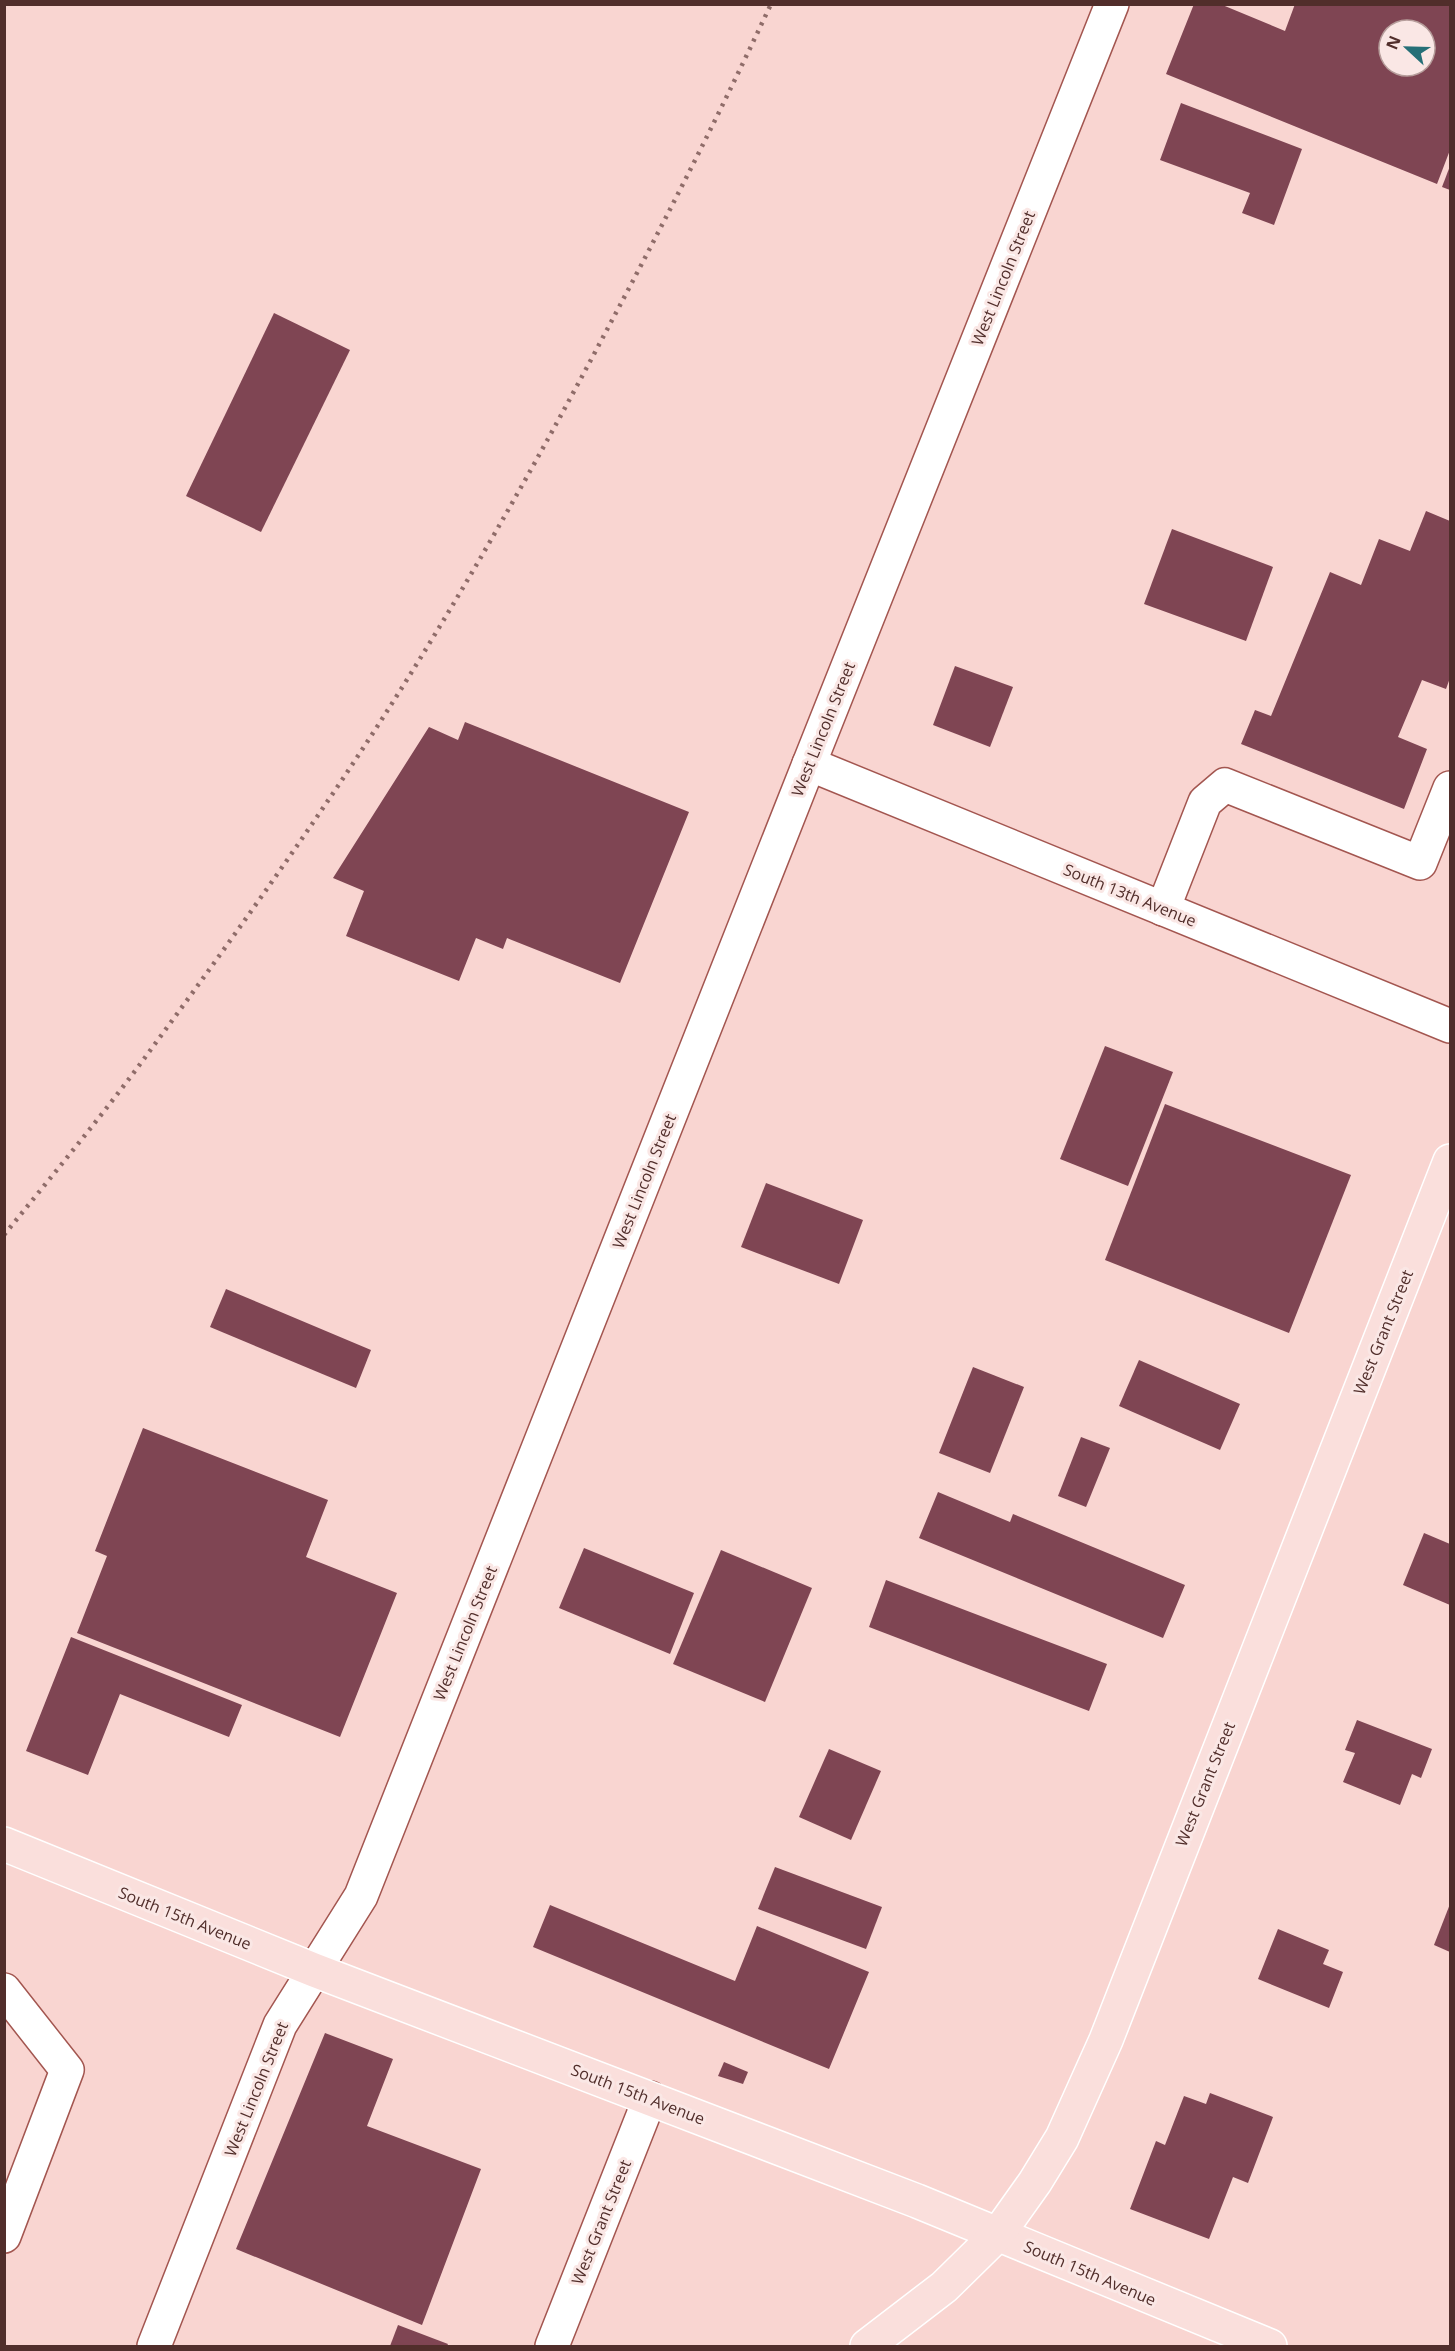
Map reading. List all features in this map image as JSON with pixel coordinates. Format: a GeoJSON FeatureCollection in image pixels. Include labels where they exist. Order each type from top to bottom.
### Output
{"type":"FeatureCollection","features":[{"type":"Feature","properties":{"kind":"main road","name":"West Grant Street"},"geometry":{"type":"LineString","coordinates":[[867,2346],[944,2287],[998,2234],[1035,2182],[1062,2138],[1106,2040],[1450,1161]]}},
{"type":"Feature","properties":{"kind":"main road","name":"South 15th Avenue"},"geometry":{"type":"LineString","coordinates":[[4,1844],[314,1970],[998,2234],[1270,2346]]}},
{"type":"Feature","properties":{"kind":"street","name":"West Lincoln Street"},"geometry":{"type":"LineString","coordinates":[[154,2346],[280,2025],[361,1896],[1112,4]]}},
{"type":"Feature","properties":{"kind":"street","name":"South 13th Avenue"},"geometry":{"type":"LineString","coordinates":[[809,764],[1450,1026]]}},
{"type":"Feature","properties":{"kind":"street"},"geometry":{"type":"LineString","coordinates":[[1163,909],[1205,802],[1225,785],[1420,862],[1450,788]]}},
{"type":"Feature","properties":{"kind":"street"},"geometry":{"type":"LineString","coordinates":[[4,1990],[67,2070],[4,2236]]}},
{"type":"Feature","properties":{"kind":"street","name":"West Grant Street"},"geometry":{"type":"LineString","coordinates":[[552,2346],[650,2098]]}},
{"type":"Feature","properties":{"kind":"building"},"geometry":{"type":"Polygon","coordinates":[[[1194,4],[1220,4],[1285,31],[1295,4],[1450,4],[1450,150],[1437,184],[1166,74],[1194,4]]]}},
{"type":"Feature","properties":{"kind":"building"},"geometry":{"type":"Polygon","coordinates":[[[1181,103],[1302,149],[1274,225],[1242,213],[1250,193],[1160,160],[1181,103]]]}},
{"type":"Feature","properties":{"kind":"building"},"geometry":{"type":"Polygon","coordinates":[[[1450,166],[1450,190],[1442,187],[1450,166]]]}},
{"type":"Feature","properties":{"kind":"building"},"geometry":{"type":"Polygon","coordinates":[[[274,313],[350,350],[261,532],[186,496],[274,313]]]}},
{"type":"Feature","properties":{"kind":"building"},"geometry":{"type":"Polygon","coordinates":[[[1426,511],[1450,521],[1450,678],[1446,689],[1422,680],[1398,737],[1427,749],[1404,809],[1241,744],[1255,710],[1271,716],[1330,572],[1361,585],[1379,539],[1410,551],[1426,511]]]}},
{"type":"Feature","properties":{"kind":"building"},"geometry":{"type":"Polygon","coordinates":[[[1172,529],[1273,567],[1246,641],[1144,604],[1172,529]]]}},
{"type":"Feature","properties":{"kind":"building"},"geometry":{"type":"Polygon","coordinates":[[[955,666],[1013,687],[990,747],[933,725],[955,666]]]}},
{"type":"Feature","properties":{"kind":"building"},"geometry":{"type":"Polygon","coordinates":[[[465,722],[689,812],[620,983],[507,938],[503,949],[476,938],[459,981],[346,936],[364,891],[333,878],[429,727],[458,740],[465,722]]]}},
{"type":"Feature","properties":{"kind":"building"},"geometry":{"type":"Polygon","coordinates":[[[1105,1046],[1173,1072],[1128,1186],[1060,1159],[1105,1046]]]}},
{"type":"Feature","properties":{"kind":"building"},"geometry":{"type":"Polygon","coordinates":[[[1165,1104],[1351,1175],[1289,1333],[1105,1260],[1165,1104]]]}},
{"type":"Feature","properties":{"kind":"building"},"geometry":{"type":"Polygon","coordinates":[[[766,1183],[863,1220],[839,1284],[741,1247],[766,1183]]]}},
{"type":"Feature","properties":{"kind":"building"},"geometry":{"type":"Polygon","coordinates":[[[226,1289],[371,1350],[356,1388],[210,1327],[226,1289]]]}},
{"type":"Feature","properties":{"kind":"building"},"geometry":{"type":"Polygon","coordinates":[[[1139,1360],[1240,1404],[1220,1450],[1119,1406],[1139,1360]]]}},
{"type":"Feature","properties":{"kind":"building"},"geometry":{"type":"Polygon","coordinates":[[[973,1367],[1024,1387],[990,1473],[939,1453],[973,1367]]]}},
{"type":"Feature","properties":{"kind":"building"},"geometry":{"type":"Polygon","coordinates":[[[143,1428],[328,1500],[306,1557],[397,1593],[340,1737],[77,1633],[107,1556],[95,1551],[143,1428]]]}},
{"type":"Feature","properties":{"kind":"building"},"geometry":{"type":"Polygon","coordinates":[[[1081,1437],[1110,1448],[1086,1507],[1058,1496],[1081,1437]]]}},
{"type":"Feature","properties":{"kind":"building"},"geometry":{"type":"Polygon","coordinates":[[[938,1492],[1010,1522],[1013,1514],[1185,1585],[1163,1638],[919,1538],[938,1492]]]}},
{"type":"Feature","properties":{"kind":"building"},"geometry":{"type":"Polygon","coordinates":[[[1424,1533],[1450,1544],[1450,1605],[1403,1585],[1424,1533]]]}},
{"type":"Feature","properties":{"kind":"building"},"geometry":{"type":"Polygon","coordinates":[[[584,1548],[694,1593],[670,1654],[559,1608],[584,1548]]]}},
{"type":"Feature","properties":{"kind":"building"},"geometry":{"type":"Polygon","coordinates":[[[721,1550],[812,1588],[765,1702],[673,1664],[721,1550]]]}},
{"type":"Feature","properties":{"kind":"building"},"geometry":{"type":"Polygon","coordinates":[[[886,1580],[1107,1664],[1089,1711],[869,1627],[886,1580]]]}},
{"type":"Feature","properties":{"kind":"building"},"geometry":{"type":"Polygon","coordinates":[[[71,1637],[242,1705],[229,1737],[120,1694],[88,1775],[26,1751],[71,1637]]]}},
{"type":"Feature","properties":{"kind":"building"},"geometry":{"type":"Polygon","coordinates":[[[1357,1720],[1432,1749],[1421,1778],[1412,1774],[1400,1805],[1343,1782],[1355,1753],[1345,1750],[1357,1720]]]}},
{"type":"Feature","properties":{"kind":"building"},"geometry":{"type":"Polygon","coordinates":[[[829,1749],[881,1771],[851,1840],[799,1817],[829,1749]]]}},
{"type":"Feature","properties":{"kind":"building"},"geometry":{"type":"Polygon","coordinates":[[[775,1867],[882,1907],[866,1949],[758,1909],[775,1867]]]}},
{"type":"Feature","properties":{"kind":"building"},"geometry":{"type":"Polygon","coordinates":[[[1450,1904],[1450,1952],[1434,1945],[1450,1904]]]}},
{"type":"Feature","properties":{"kind":"building"},"geometry":{"type":"Polygon","coordinates":[[[550,1905],[735,1981],[757,1926],[869,1972],[829,2069],[533,1947],[550,1905]]]}},
{"type":"Feature","properties":{"kind":"building"},"geometry":{"type":"Polygon","coordinates":[[[1278,1929],[1329,1950],[1323,1964],[1343,1972],[1329,2008],[1258,1979],[1278,1929]]]}},
{"type":"Feature","properties":{"kind":"building"},"geometry":{"type":"Polygon","coordinates":[[[325,2033],[393,2059],[367,2126],[481,2169],[422,2325],[236,2249],[325,2033]]]}},
{"type":"Feature","properties":{"kind":"building"},"geometry":{"type":"Polygon","coordinates":[[[724,2062],[748,2072],[743,2084],[718,2076],[724,2062]]]}},
{"type":"Feature","properties":{"kind":"building"},"geometry":{"type":"Polygon","coordinates":[[[1210,2093],[1273,2117],[1248,2183],[1233,2177],[1209,2239],[1130,2209],[1156,2141],[1165,2145],[1184,2096],[1206,2104],[1210,2093]]]}},
{"type":"Feature","properties":{"kind":"building"},"geometry":{"type":"Polygon","coordinates":[[[398,2325],[448,2344],[447,2346],[390,2346],[398,2325]]]}},
{"type":"Feature","properties":{"kind":"railway"},"geometry":{"type":"LineString","coordinates":[[4,1235],[116,1095],[213,965],[344,777],[415,667],[483,554],[579,382],[652,245],[771,4]]}}]}
